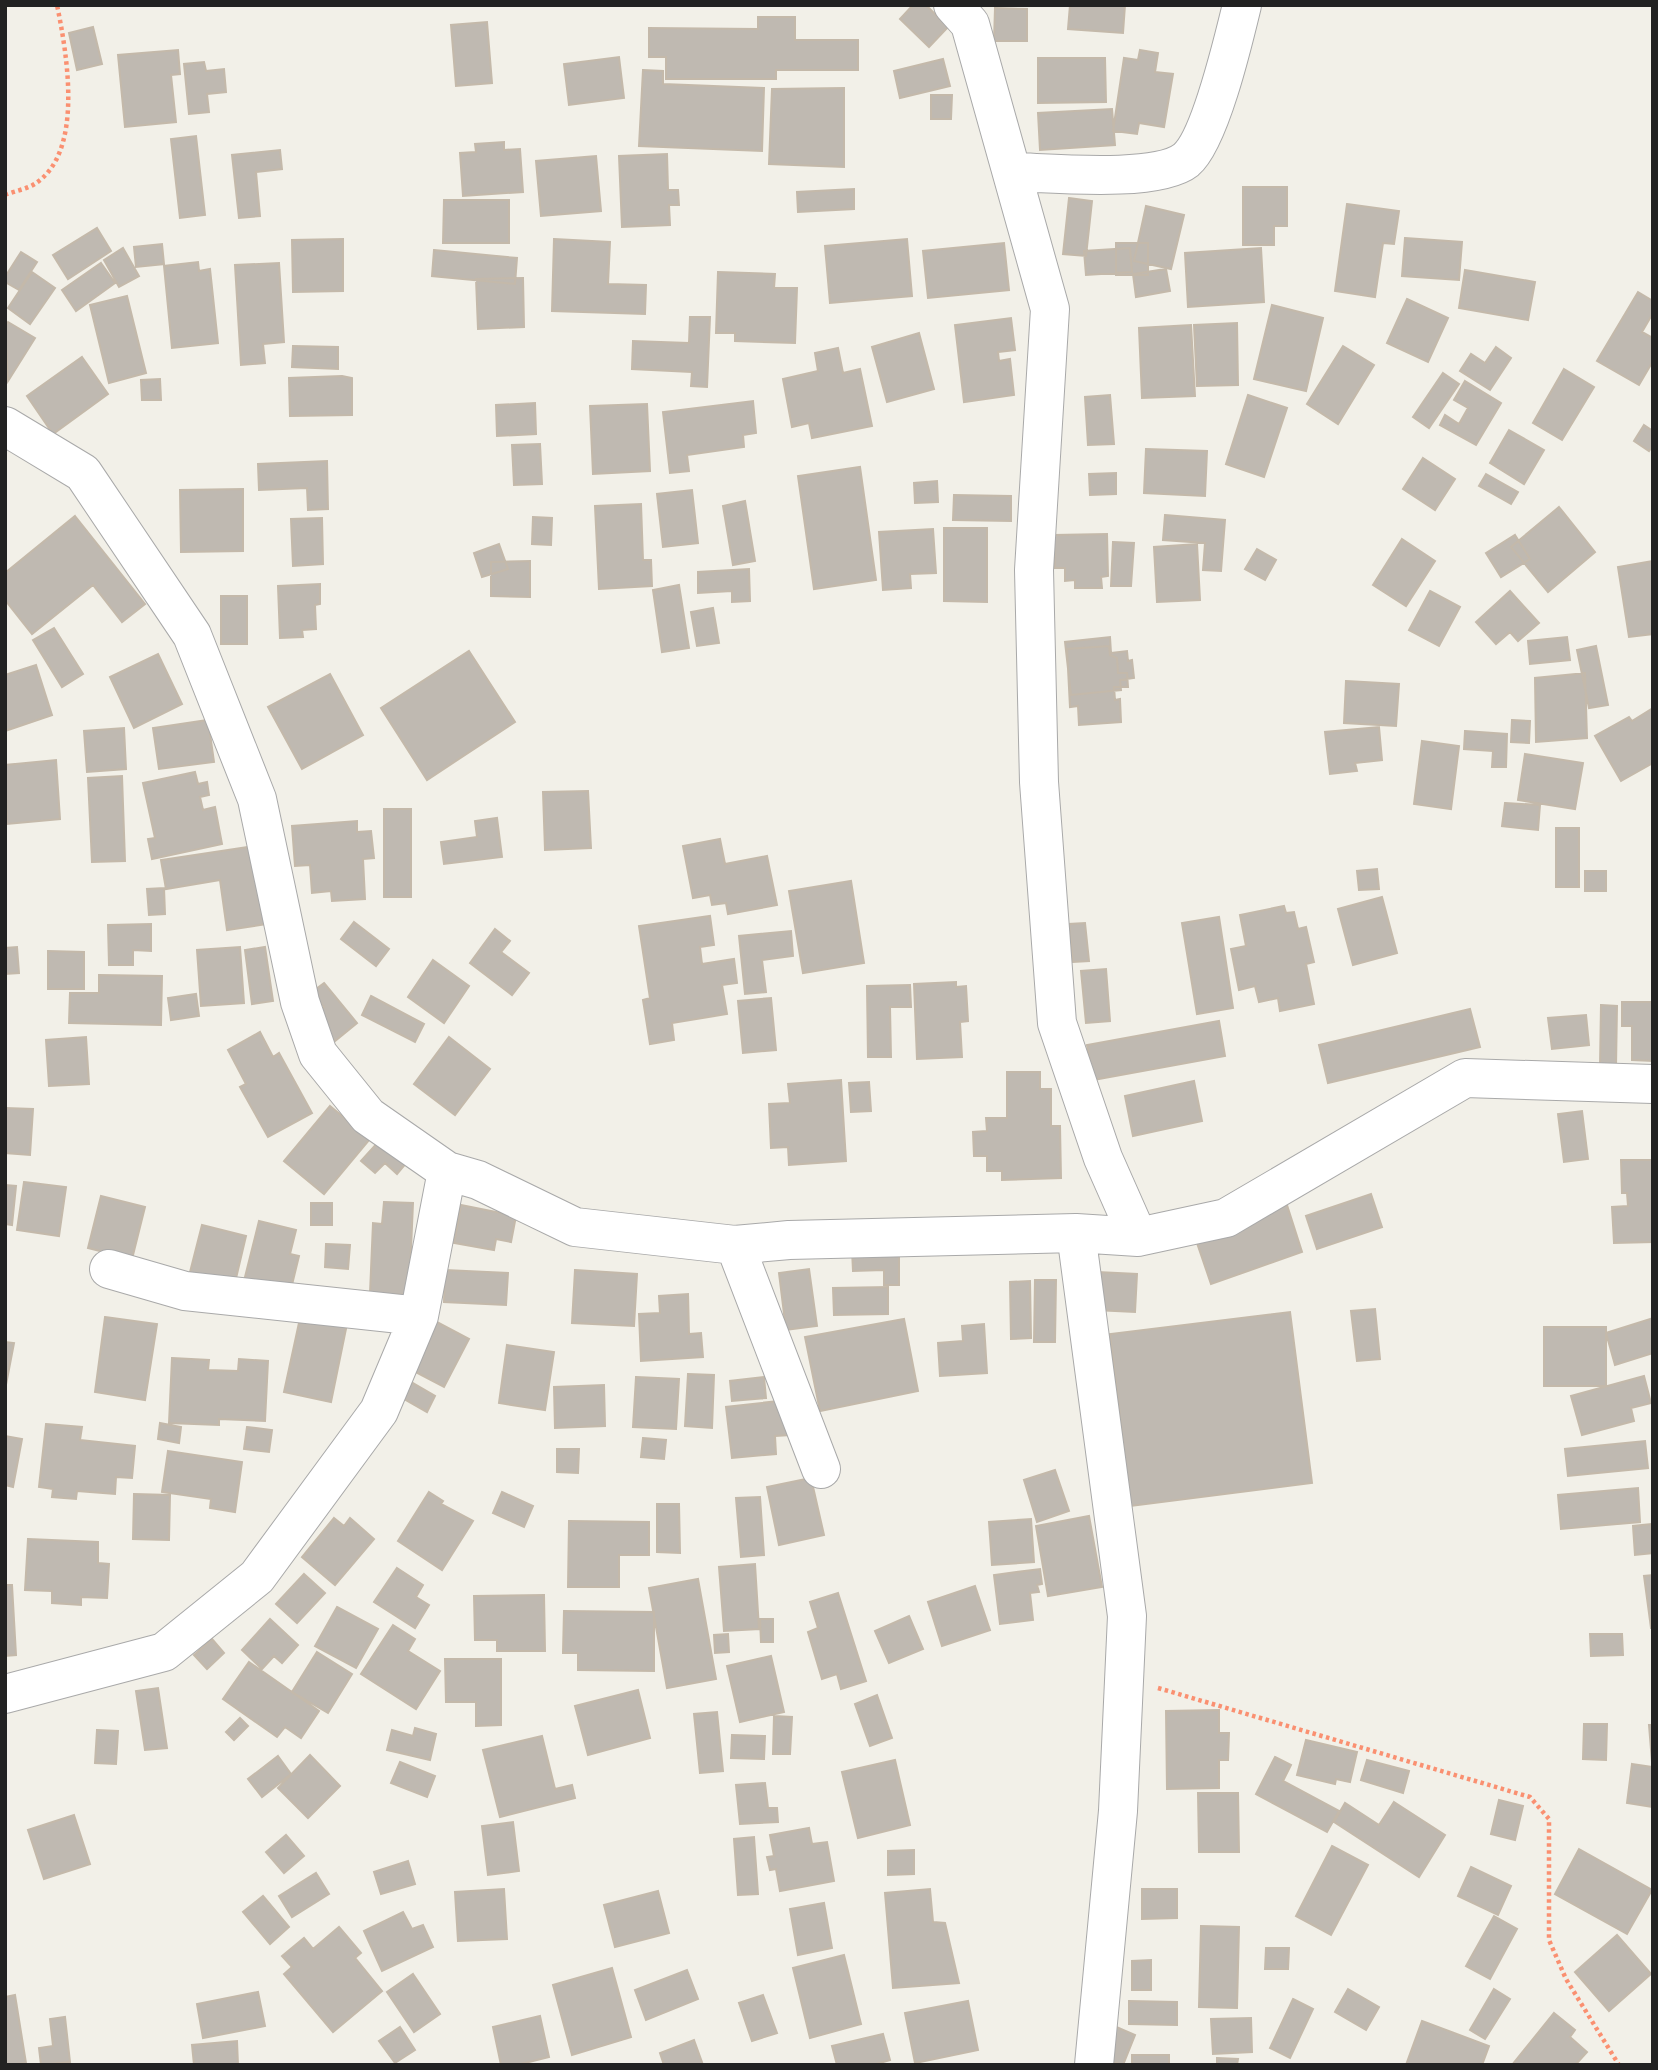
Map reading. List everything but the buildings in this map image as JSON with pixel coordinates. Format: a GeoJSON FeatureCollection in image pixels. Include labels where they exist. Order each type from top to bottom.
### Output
{"type":"FeatureCollection","features":[{"type":"Feature","properties":{"kind":"street"},"geometry":{"type":"LineString","coordinates":[[953,5],[970,24],[1050,309],[1034,570],[1039,782],[1057,1023],[1102,1158],[1138,1237]]}},
{"type":"Feature","properties":{"kind":"street"},"geometry":{"type":"LineString","coordinates":[[1012,172],[1153,172],[1187,159],[1200,139],[1220,85],[1242,5]]}},
{"type":"Feature","properties":{"kind":"street"},"geometry":{"type":"LineString","coordinates":[[5,426],[83,473],[192,635],[257,799],[300,1002],[318,1054],[368,1116],[447,1171],[478,1180],[575,1227],[735,1245],[789,1240],[1076,1233],[1138,1237],[1226,1218],[1465,1078],[1653,1084]]}},
{"type":"Feature","properties":{"kind":"street"},"geometry":{"type":"LineString","coordinates":[[5,1694],[164,1652],[257,1577],[379,1411],[419,1316],[447,1171]]}},
{"type":"Feature","properties":{"kind":"street"},"geometry":{"type":"LineString","coordinates":[[1076,1233],[1127,1616],[1118,1811],[1094,2065]]}},
{"type":"Feature","properties":{"kind":"street"},"geometry":{"type":"LineString","coordinates":[[735,1245],[821,1469]]}},
{"type":"Feature","properties":{"kind":"street"},"geometry":{"type":"LineString","coordinates":[[109,1269],[185,1291],[419,1316]]}},
{"type":"Feature","properties":{"kind":"path"},"geometry":{"type":"LineString","coordinates":[[5,195],[36,183],[63,150],[68,62],[57,5]]}},
{"type":"Feature","properties":{"kind":"path"},"geometry":{"type":"LineString","coordinates":[[1124,1682],[1181,1692],[1530,1797],[1549,1819],[1549,1940],[1566,1979],[1619,2065]]}}]}
